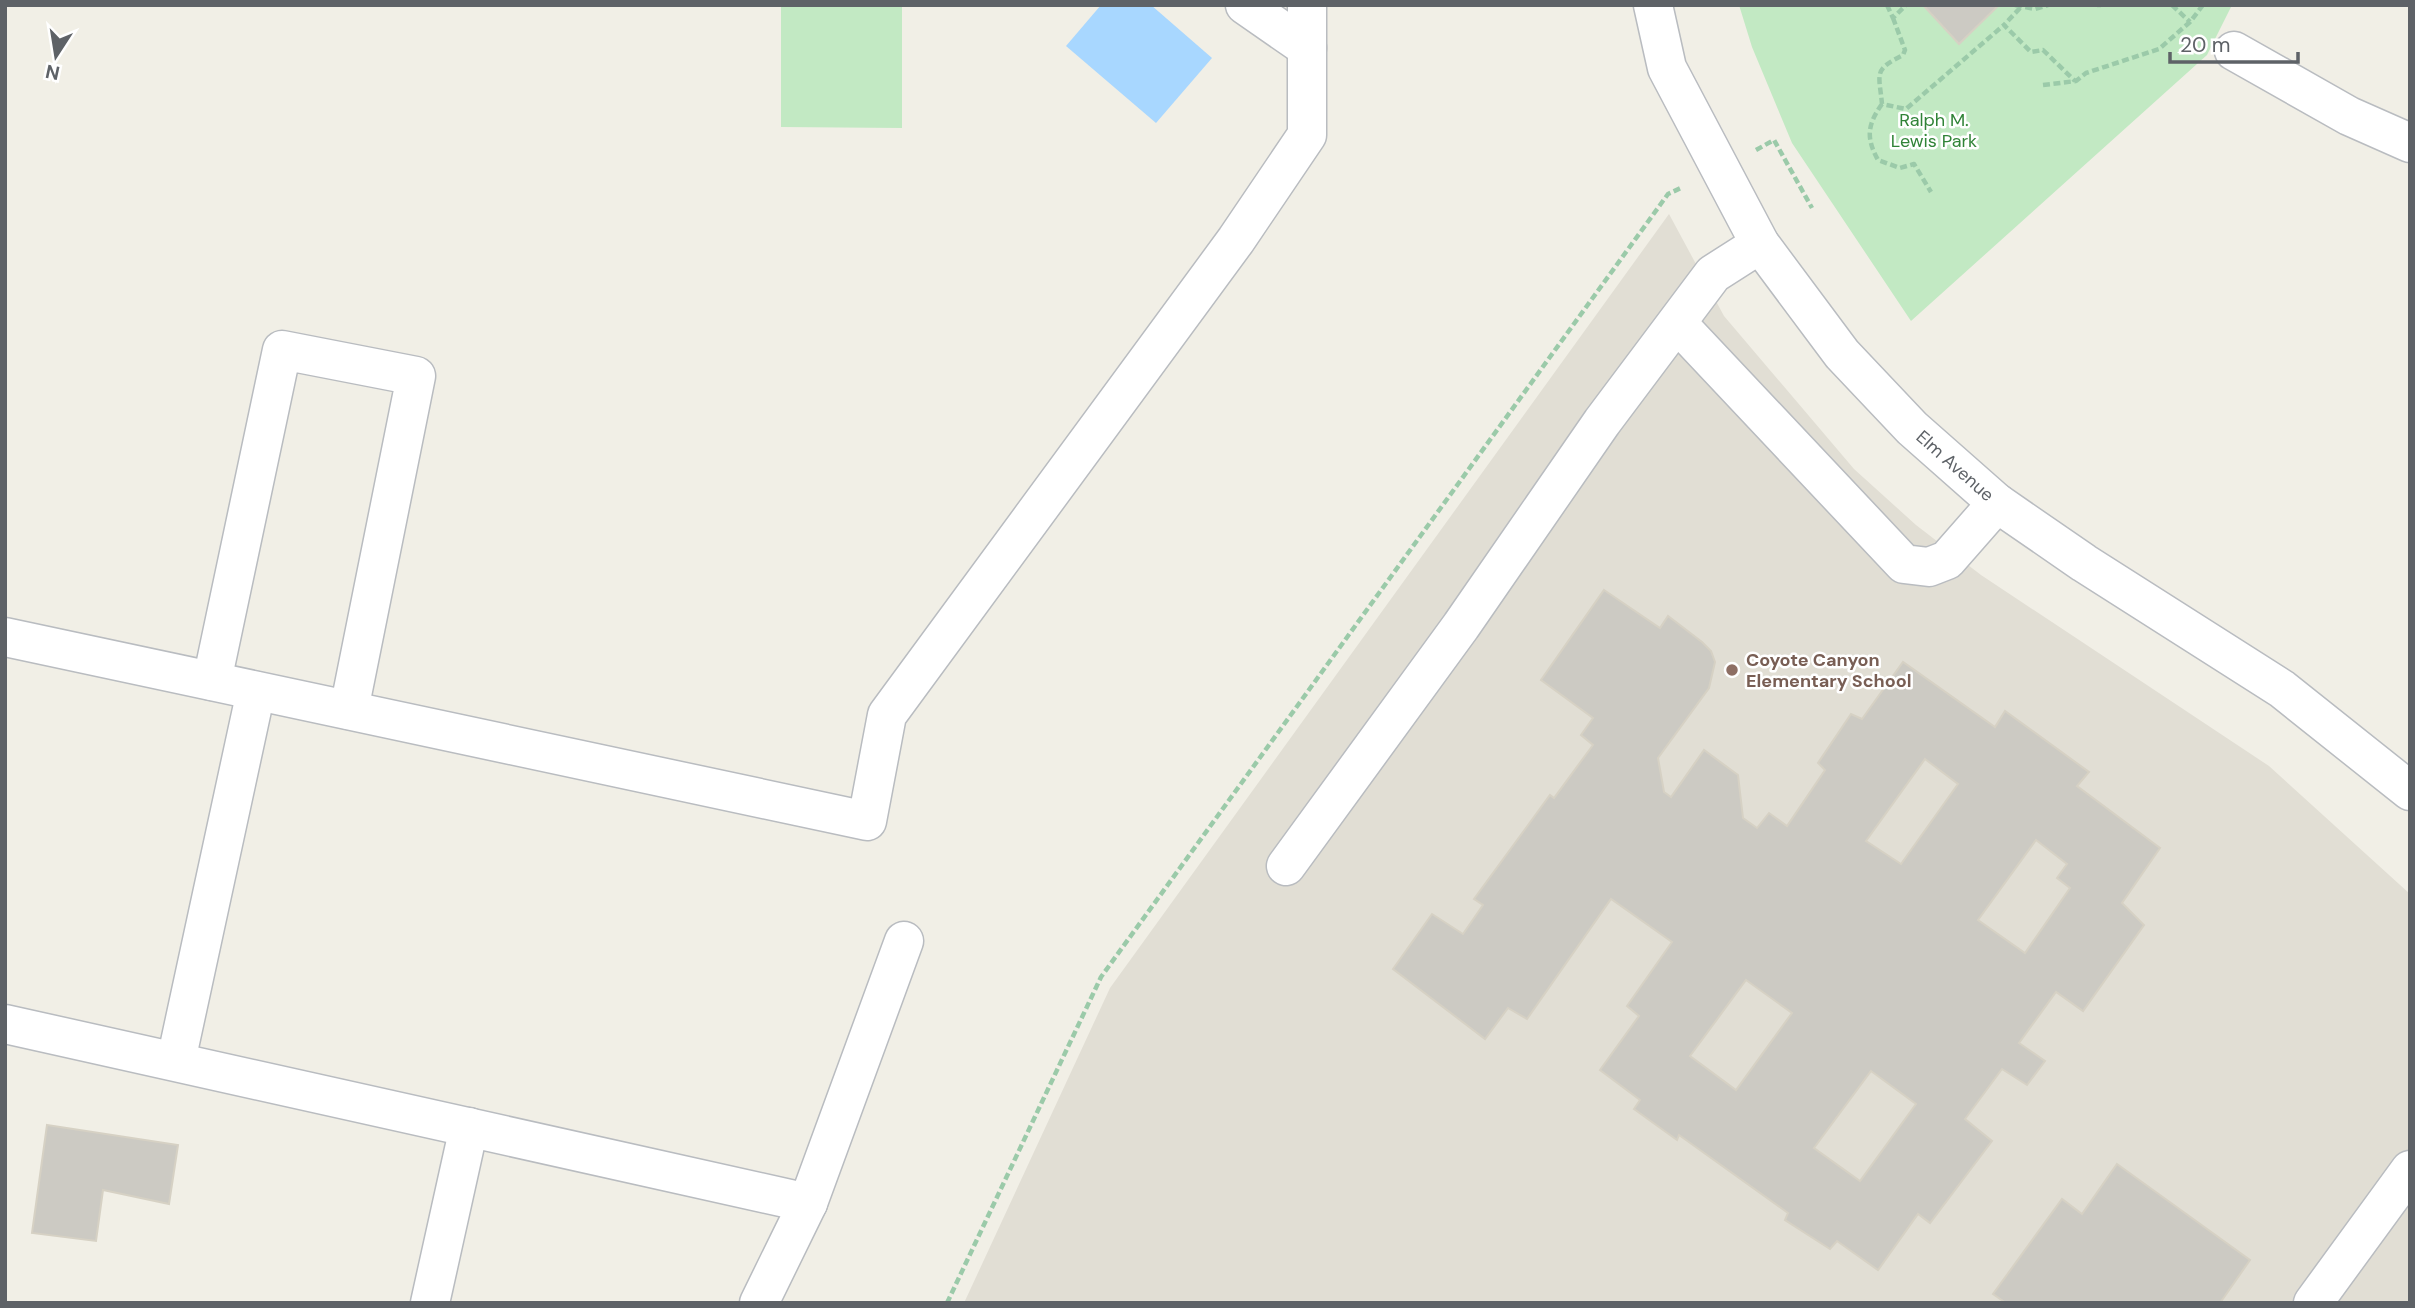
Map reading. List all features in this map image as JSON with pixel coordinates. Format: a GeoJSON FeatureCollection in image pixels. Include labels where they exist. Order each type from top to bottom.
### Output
{"type":"FeatureCollection","features":[{"type":"Feature","properties":{"kind":"street"},"geometry":{"type":"LineString","coordinates":[[1245,5],[1307,48]]}},
{"type":"Feature","properties":{"kind":"street"},"geometry":{"type":"LineString","coordinates":[[5,638],[867,821],[887,715],[1236,240],[1307,135],[1307,5]]}},
{"type":"Feature","properties":{"kind":"street","name":"Elm Avenue"},"geometry":{"type":"LineString","coordinates":[[1653,5],[1667,68],[1760,244],[1842,354],[1912,428],[1997,503],[2084,563],[2282,689],[2410,791]]}},
{"type":"Feature","properties":{"kind":"street"},"geometry":{"type":"LineString","coordinates":[[2234,51],[2349,116],[2410,143]]}},
{"type":"Feature","properties":{"kind":"street"},"geometry":{"type":"LineString","coordinates":[[1286,866],[1461,625],[1602,422],[1713,274],[1760,244]]}},
{"type":"Feature","properties":{"kind":"street"},"geometry":{"type":"LineString","coordinates":[[1677,323],[1904,564],[1928,568],[1947,560],[1997,503]]}},
{"type":"Feature","properties":{"kind":"street"},"geometry":{"type":"LineString","coordinates":[[212,681],[282,350],[416,376],[349,710]]}},
{"type":"Feature","properties":{"kind":"street"},"geometry":{"type":"LineString","coordinates":[[176,1062],[256,691]]}},
{"type":"Feature","properties":{"kind":"street"},"geometry":{"type":"LineString","coordinates":[[759,1303],[808,1203],[904,942]]}},
{"type":"Feature","properties":{"kind":"street"},"geometry":{"type":"LineString","coordinates":[[5,1024],[808,1203]]}},
{"type":"Feature","properties":{"kind":"street"},"geometry":{"type":"LineString","coordinates":[[429,1303],[469,1127]]}},
{"type":"Feature","properties":{"kind":"street"},"geometry":{"type":"LineString","coordinates":[[2314,1303],[2410,1170]]}},
{"type":"Feature","properties":{"kind":"path"},"geometry":{"type":"LineString","coordinates":[[1886,5],[1905,50],[1903,55],[1882,66],[1879,71],[1882,104],[1870,121],[1868,143],[1878,160],[1900,168],[1914,164],[1931,192]]}},
{"type":"Feature","properties":{"kind":"path"},"geometry":{"type":"LineString","coordinates":[[1893,18],[1906,5]]}},
{"type":"Feature","properties":{"kind":"path"},"geometry":{"type":"LineString","coordinates":[[1882,104],[1906,109],[2004,24],[2018,7],[2035,9],[2048,5]]}},
{"type":"Feature","properties":{"kind":"path"},"geometry":{"type":"LineString","coordinates":[[2172,5],[2190,22]]}},
{"type":"Feature","properties":{"kind":"path"},"geometry":{"type":"LineString","coordinates":[[2043,85],[2076,81],[2086,73],[2121,59],[2159,49],[2190,22],[2203,5]]}},
{"type":"Feature","properties":{"kind":"path"},"geometry":{"type":"LineString","coordinates":[[2004,24],[2031,52],[2043,50],[2076,81]]}},
{"type":"Feature","properties":{"kind":"path"},"geometry":{"type":"LineString","coordinates":[[1774,141],[1812,208]]}},
{"type":"Feature","properties":{"kind":"path"},"geometry":{"type":"LineString","coordinates":[[947,1303],[1101,977],[1668,194]]}},
{"type":"Feature","properties":{"kind":"shaded area","name":"Coyote Canyon Elementary School"},"geometry":{"type":"Polygon","coordinates":[[[1669,214],[1724,316],[1854,469],[1916,525],[1981,575],[2269,766],[2410,894],[2410,1303],[964,1303],[1110,988],[1669,214]]]}},
{"type":"Feature","properties":{"kind":"green space"},"geometry":{"type":"Polygon","coordinates":[[[781,5],[902,5],[902,128],[781,127],[781,5]]]}},
{"type":"Feature","properties":{"kind":"green space","name":"Ralph M. Lewis Park"},"geometry":{"type":"Polygon","coordinates":[[[1739,5],[2232,5],[2207,55],[1911,321],[1792,143],[1752,47],[1739,5]]]}},
{"type":"Feature","properties":{"kind":"water"},"geometry":{"type":"Polygon","coordinates":[[[1101,5],[1151,5],[1212,58],[1156,123],[1066,46],[1101,5]]]}},
{"type":"Feature","properties":{"kind":"building"},"geometry":{"type":"Polygon","coordinates":[[[1923,5],[1999,5],[1959,44],[1923,5]]]}},
{"type":"Feature","properties":{"kind":"building"},"geometry":{"type":"Polygon","coordinates":[[[1604,590],[1660,628],[1668,616],[1702,642],[1711,651],[1715,662],[1709,688],[1658,758],[1664,792],[1671,797],[1704,750],[1738,775],[1743,818],[1757,828],[1769,813],[1787,826],[1825,770],[1818,763],[1851,714],[1862,719],[1903,662],[1995,727],[2005,711],[2089,772],[2077,786],[2160,848],[2122,903],[2144,925],[2083,1011],[2056,992],[2019,1043],[2045,1061],[2027,1085],[2002,1069],[1965,1119],[1992,1141],[1930,1223],[1918,1214],[1878,1270],[1837,1241],[1830,1249],[1785,1220],[1788,1213],[1679,1135],[1677,1140],[1634,1109],[1640,1100],[1600,1070],[1639,1016],[1627,1006],[1672,942],[1611,899],[1527,1019],[1508,1008],[1485,1039],[1393,969],[1432,914],[1463,934],[1483,905],[1474,899],[1550,795],[1554,798],[1593,745],[1581,735],[1593,718],[1541,680],[1604,590]],[[1925,759],[1866,841],[1901,864],[1958,784],[1925,759]],[[2036,840],[1978,920],[2025,953],[2070,888],[2057,878],[2067,864],[2036,840]],[[1746,980],[1690,1056],[1736,1090],[1792,1013],[1746,980]],[[1871,1071],[1814,1148],[1860,1181],[1916,1104],[1871,1071]]]}},
{"type":"Feature","properties":{"kind":"building"},"geometry":{"type":"Polygon","coordinates":[[[47,1125],[178,1145],[169,1204],[103,1190],[96,1241],[32,1233],[47,1125]]]}},
{"type":"Feature","properties":{"kind":"building"},"geometry":{"type":"Polygon","coordinates":[[[2117,1164],[2250,1260],[2220,1303],[2006,1303],[1993,1294],[2062,1199],[2082,1214],[2117,1164]]]}},
{"type":"Feature","properties":{"kind":"place","name":"Coyote Canyon Elementary School"},"geometry":{"type":"Point","coordinates":[1732,670]}}]}
